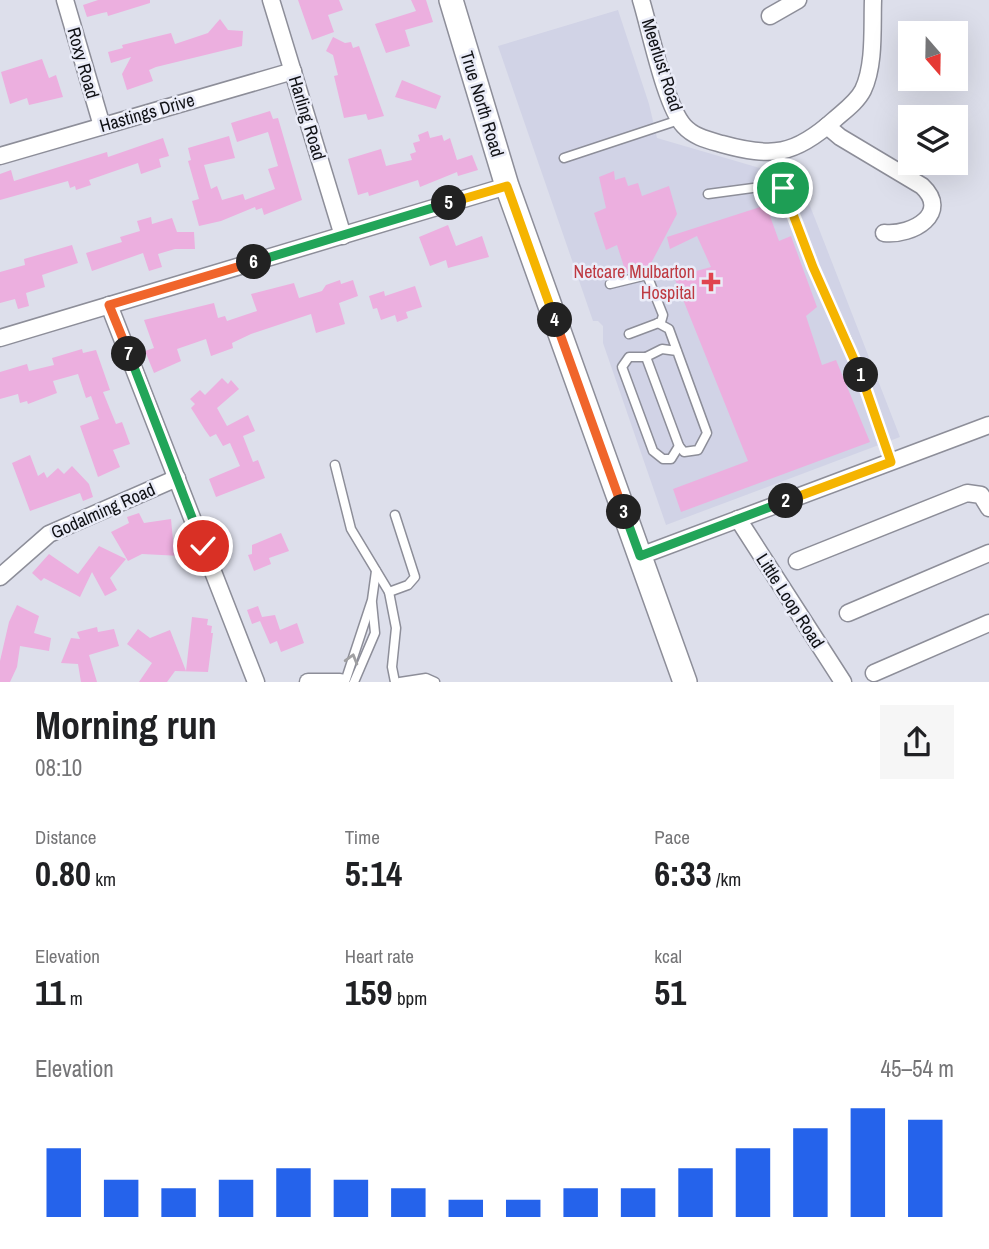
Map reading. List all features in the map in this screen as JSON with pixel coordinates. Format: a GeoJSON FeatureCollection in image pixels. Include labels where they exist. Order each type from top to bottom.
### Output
{"type":"FeatureCollection","features":[{"type":"Feature","properties":{"kind":"main road","name":"True North Road"},"geometry":{"type":"LineString","coordinates":[[451,0],[507,186],[685,682]]}},
{"type":"Feature","properties":{"kind":"street","name":"Roxy Road"},"geometry":{"type":"LineString","coordinates":[[65,0],[102,126]]}},
{"type":"Feature","properties":{"kind":"street","name":"Harling Road"},"geometry":{"type":"LineString","coordinates":[[271,0],[343,236]]}},
{"type":"Feature","properties":{"kind":"street","name":"Meerlust Road"},"geometry":{"type":"LineString","coordinates":[[641,0],[679,120],[701,138],[773,152]]}},
{"type":"Feature","properties":{"kind":"street"},"geometry":{"type":"LineString","coordinates":[[771,16],[798,0]]}},
{"type":"Feature","properties":{"kind":"street"},"geometry":{"type":"LineString","coordinates":[[773,152],[806,143],[854,102],[865,85],[873,0]]}},
{"type":"Feature","properties":{"kind":"street","name":"Hastings Drive"},"geometry":{"type":"LineString","coordinates":[[0,156],[293,71]]}},
{"type":"Feature","properties":{"kind":"street"},"geometry":{"type":"LineString","coordinates":[[828,126],[840,137],[922,186],[929,194],[930,209],[920,226],[911,232],[884,233]]}},
{"type":"Feature","properties":{"kind":"street"},"geometry":{"type":"LineString","coordinates":[[0,338],[507,186]]}},
{"type":"Feature","properties":{"kind":"street"},"geometry":{"type":"LineString","coordinates":[[109,305],[256,682]]}},
{"type":"Feature","properties":{"kind":"street"},"geometry":{"type":"LineString","coordinates":[[640,556],[989,425]]}},
{"type":"Feature","properties":{"kind":"street","name":"Godalming Road"},"geometry":{"type":"LineString","coordinates":[[0,577],[49,534],[177,478]]}},
{"type":"Feature","properties":{"kind":"street"},"geometry":{"type":"LineString","coordinates":[[797,561],[967,493],[981,495],[989,508]]}},
{"type":"Feature","properties":{"kind":"street","name":"Little Loop Road"},"geometry":{"type":"LineString","coordinates":[[738,519],[843,682]]}},
{"type":"Feature","properties":{"kind":"street"},"geometry":{"type":"LineString","coordinates":[[848,613],[989,553]]}},
{"type":"Feature","properties":{"kind":"street"},"geometry":{"type":"LineString","coordinates":[[874,673],[989,623]]}},
{"type":"Feature","properties":{"kind":"street"},"geometry":{"type":"LineString","coordinates":[[308,682],[340,682]]}},
{"type":"Feature","properties":{"kind":"lane"},"geometry":{"type":"LineString","coordinates":[[564,158],[679,120]]}},
{"type":"Feature","properties":{"kind":"lane"},"geometry":{"type":"LineString","coordinates":[[773,152],[779,185],[786,191],[813,267],[847,340],[891,462]]}},
{"type":"Feature","properties":{"kind":"lane"},"geometry":{"type":"LineString","coordinates":[[708,194],[779,185]]}},
{"type":"Feature","properties":{"kind":"lane"},"geometry":{"type":"LineString","coordinates":[[610,284],[635,276],[648,276],[664,317],[658,323],[629,334]]}},
{"type":"Feature","properties":{"kind":"lane"},"geometry":{"type":"LineString","coordinates":[[646,356],[678,446],[684,452],[698,450],[707,433],[669,328],[658,323]]}},
{"type":"Feature","properties":{"kind":"lane"},"geometry":{"type":"LineString","coordinates":[[677,351],[662,349],[646,356],[629,356],[622,366],[653,451],[663,459],[671,459],[678,446]]}},
{"type":"Feature","properties":{"kind":"lane"},"geometry":{"type":"LineString","coordinates":[[335,465],[351,529],[389,592],[396,628],[392,667],[395,682]]}},
{"type":"Feature","properties":{"kind":"lane"},"geometry":{"type":"LineString","coordinates":[[389,592],[408,585],[415,577],[395,515]]}},
{"type":"Feature","properties":{"kind":"lane"},"geometry":{"type":"LineString","coordinates":[[345,682],[372,600],[376,571]]}},
{"type":"Feature","properties":{"kind":"lane"},"geometry":{"type":"LineString","coordinates":[[355,682],[376,633],[372,600]]}},
{"type":"Feature","properties":{"kind":"lane"},"geometry":{"type":"LineString","coordinates":[[400,682],[426,678],[435,682]]}},
{"type":"Feature","properties":{"kind":"shaded area","name":"Netcare Mulbarton Hospital"},"geometry":{"type":"Polygon","coordinates":[[[618,10],[649,104],[657,138],[773,172],[798,175],[900,437],[666,525],[603,343],[603,326],[598,321],[593,321],[498,46],[618,10]]]}},
{"type":"Feature","properties":{"kind":"building"},"geometry":{"type":"Polygon","coordinates":[[[98,0],[150,0],[150,3],[108,16],[107,12],[87,17],[83,5],[98,0]]]}},
{"type":"Feature","properties":{"kind":"building"},"geometry":{"type":"Polygon","coordinates":[[[298,0],[339,0],[343,10],[328,15],[334,32],[312,40],[298,0]]]}},
{"type":"Feature","properties":{"kind":"building"},"geometry":{"type":"Polygon","coordinates":[[[411,0],[426,0],[433,22],[405,30],[410,46],[386,53],[375,24],[416,11],[411,0]]]}},
{"type":"Feature","properties":{"kind":"building"},"geometry":{"type":"Polygon","coordinates":[[[220,19],[228,30],[243,31],[242,46],[156,67],[149,70],[153,81],[127,90],[122,74],[131,57],[111,63],[108,52],[123,48],[122,45],[171,33],[175,44],[208,33],[220,19]]]}},
{"type":"Feature","properties":{"kind":"building"},"geometry":{"type":"Polygon","coordinates":[[[333,37],[345,43],[351,42],[353,48],[359,46],[384,116],[368,120],[366,114],[344,118],[334,76],[338,75],[333,55],[326,51],[333,37]]]}},
{"type":"Feature","properties":{"kind":"building"},"geometry":{"type":"Polygon","coordinates":[[[42,59],[49,78],[56,75],[63,97],[29,105],[27,98],[10,104],[1,72],[42,59]]]}},
{"type":"Feature","properties":{"kind":"building"},"geometry":{"type":"Polygon","coordinates":[[[402,80],[441,96],[436,109],[395,97],[402,80]]]}},
{"type":"Feature","properties":{"kind":"building"},"geometry":{"type":"Polygon","coordinates":[[[270,111],[273,119],[278,118],[302,200],[264,215],[262,208],[256,210],[255,207],[221,221],[199,226],[192,201],[199,199],[188,161],[191,160],[188,148],[229,136],[235,158],[204,165],[211,189],[217,186],[222,200],[243,194],[245,200],[275,189],[268,169],[278,166],[268,132],[237,142],[231,123],[270,111]]]}},
{"type":"Feature","properties":{"kind":"building"},"geometry":{"type":"Polygon","coordinates":[[[428,131],[430,138],[442,135],[444,141],[450,138],[457,160],[472,155],[478,170],[458,176],[457,172],[420,187],[418,180],[369,196],[368,192],[358,195],[348,159],[381,149],[386,166],[412,160],[410,154],[416,152],[413,143],[420,141],[418,135],[428,131]]]}},
{"type":"Feature","properties":{"kind":"building"},"geometry":{"type":"Polygon","coordinates":[[[163,138],[169,156],[159,159],[161,167],[141,174],[138,163],[89,180],[91,185],[76,190],[75,186],[70,188],[68,181],[0,200],[0,174],[11,170],[14,181],[107,152],[108,157],[163,138]]]}},
{"type":"Feature","properties":{"kind":"building"},"geometry":{"type":"Polygon","coordinates":[[[614,171],[615,180],[625,177],[628,186],[638,183],[642,196],[669,186],[677,214],[648,269],[626,273],[617,245],[606,250],[594,213],[606,208],[599,177],[614,171]]]}},
{"type":"Feature","properties":{"kind":"building"},"geometry":{"type":"Polygon","coordinates":[[[766,205],[779,241],[791,236],[817,307],[806,316],[822,365],[836,360],[870,442],[681,512],[673,489],[748,461],[674,277],[711,267],[697,236],[670,249],[667,237],[766,205]]]}},
{"type":"Feature","properties":{"kind":"building"},"geometry":{"type":"Polygon","coordinates":[[[151,217],[152,224],[172,218],[177,232],[194,232],[195,249],[175,249],[158,254],[162,267],[149,271],[143,253],[92,271],[86,253],[122,242],[120,237],[140,231],[137,221],[151,217]]]}},
{"type":"Feature","properties":{"kind":"building"},"geometry":{"type":"Polygon","coordinates":[[[448,225],[456,246],[482,236],[489,257],[448,268],[446,260],[430,266],[419,237],[448,225]]]}},
{"type":"Feature","properties":{"kind":"building"},"geometry":{"type":"Polygon","coordinates":[[[72,245],[78,263],[42,275],[45,287],[26,293],[29,306],[18,309],[15,299],[0,303],[0,272],[25,265],[24,259],[72,245]]]}},
{"type":"Feature","properties":{"kind":"building"},"geometry":{"type":"Polygon","coordinates":[[[340,280],[341,284],[353,280],[358,296],[339,303],[345,324],[316,333],[311,314],[251,334],[232,343],[233,348],[211,356],[206,339],[177,349],[181,361],[154,373],[145,351],[154,348],[144,320],[214,303],[218,318],[225,316],[227,321],[257,311],[251,294],[294,283],[299,298],[322,291],[326,285],[340,280]]]}},
{"type":"Feature","properties":{"kind":"building"},"geometry":{"type":"Polygon","coordinates":[[[415,286],[422,307],[406,312],[408,318],[397,322],[395,315],[381,320],[377,308],[373,309],[369,296],[384,291],[385,296],[415,286]]]}},
{"type":"Feature","properties":{"kind":"building"},"geometry":{"type":"Polygon","coordinates":[[[82,349],[83,353],[96,350],[110,390],[103,392],[116,424],[122,422],[130,444],[113,450],[120,467],[98,477],[80,426],[99,419],[91,396],[86,398],[78,374],[53,381],[57,393],[28,404],[27,401],[20,403],[18,394],[0,399],[0,372],[27,364],[29,371],[54,365],[52,358],[82,349]]]}},
{"type":"Feature","properties":{"kind":"building"},"geometry":{"type":"Polygon","coordinates":[[[222,378],[228,384],[231,380],[239,389],[217,408],[227,426],[248,415],[255,431],[243,436],[253,462],[258,460],[265,478],[216,497],[209,479],[240,466],[230,443],[223,446],[216,434],[210,437],[191,408],[195,404],[190,399],[200,390],[205,395],[222,378]]]}},
{"type":"Feature","properties":{"kind":"building"},"geometry":{"type":"Polygon","coordinates":[[[30,455],[38,476],[44,472],[47,478],[58,468],[64,474],[72,466],[89,484],[93,497],[83,501],[80,493],[30,511],[12,463],[30,455]]]}},
{"type":"Feature","properties":{"kind":"building"},"geometry":{"type":"Polygon","coordinates":[[[139,513],[144,523],[171,519],[173,540],[180,545],[181,556],[142,554],[128,561],[111,532],[129,523],[127,517],[139,513]]]}},
{"type":"Feature","properties":{"kind":"building"},"geometry":{"type":"Polygon","coordinates":[[[281,533],[289,551],[269,558],[271,564],[254,571],[248,555],[252,554],[252,545],[281,533]]]}},
{"type":"Feature","properties":{"kind":"building"},"geometry":{"type":"Polygon","coordinates":[[[99,546],[126,559],[110,578],[117,590],[105,596],[92,572],[80,597],[44,578],[41,581],[32,573],[49,554],[78,574],[99,546]]]}},
{"type":"Feature","properties":{"kind":"building"},"geometry":{"type":"Polygon","coordinates":[[[17,605],[39,616],[34,633],[51,638],[49,651],[20,646],[17,667],[10,682],[0,682],[0,661],[9,622],[17,605]]]}},
{"type":"Feature","properties":{"kind":"building"},"geometry":{"type":"Polygon","coordinates":[[[258,606],[262,617],[275,615],[280,630],[297,623],[304,643],[281,652],[277,641],[270,644],[260,621],[252,624],[247,610],[258,606]]]}},
{"type":"Feature","properties":{"kind":"building"},"geometry":{"type":"Polygon","coordinates":[[[192,617],[208,619],[207,625],[212,626],[208,672],[175,671],[167,682],[139,682],[152,663],[127,644],[138,629],[150,638],[170,630],[186,671],[192,617]]]}},
{"type":"Feature","properties":{"kind":"building"},"geometry":{"type":"Polygon","coordinates":[[[97,627],[98,632],[114,629],[119,646],[89,655],[97,682],[81,682],[78,664],[61,663],[71,638],[80,639],[77,632],[97,627]]]}},
{"type":"Feature","properties":{"kind":"place","name":"Netcare Mulbarton Hospital"},"geometry":{"type":"Point","coordinates":[711,282]}},
{"type":"Feature","properties":{"kind":"route"},"geometry":{"type":"LineString","coordinates":[[203,546],[109,305],[507,186],[640,556],[891,462],[847,340],[813,267],[783,188]]}}]}
